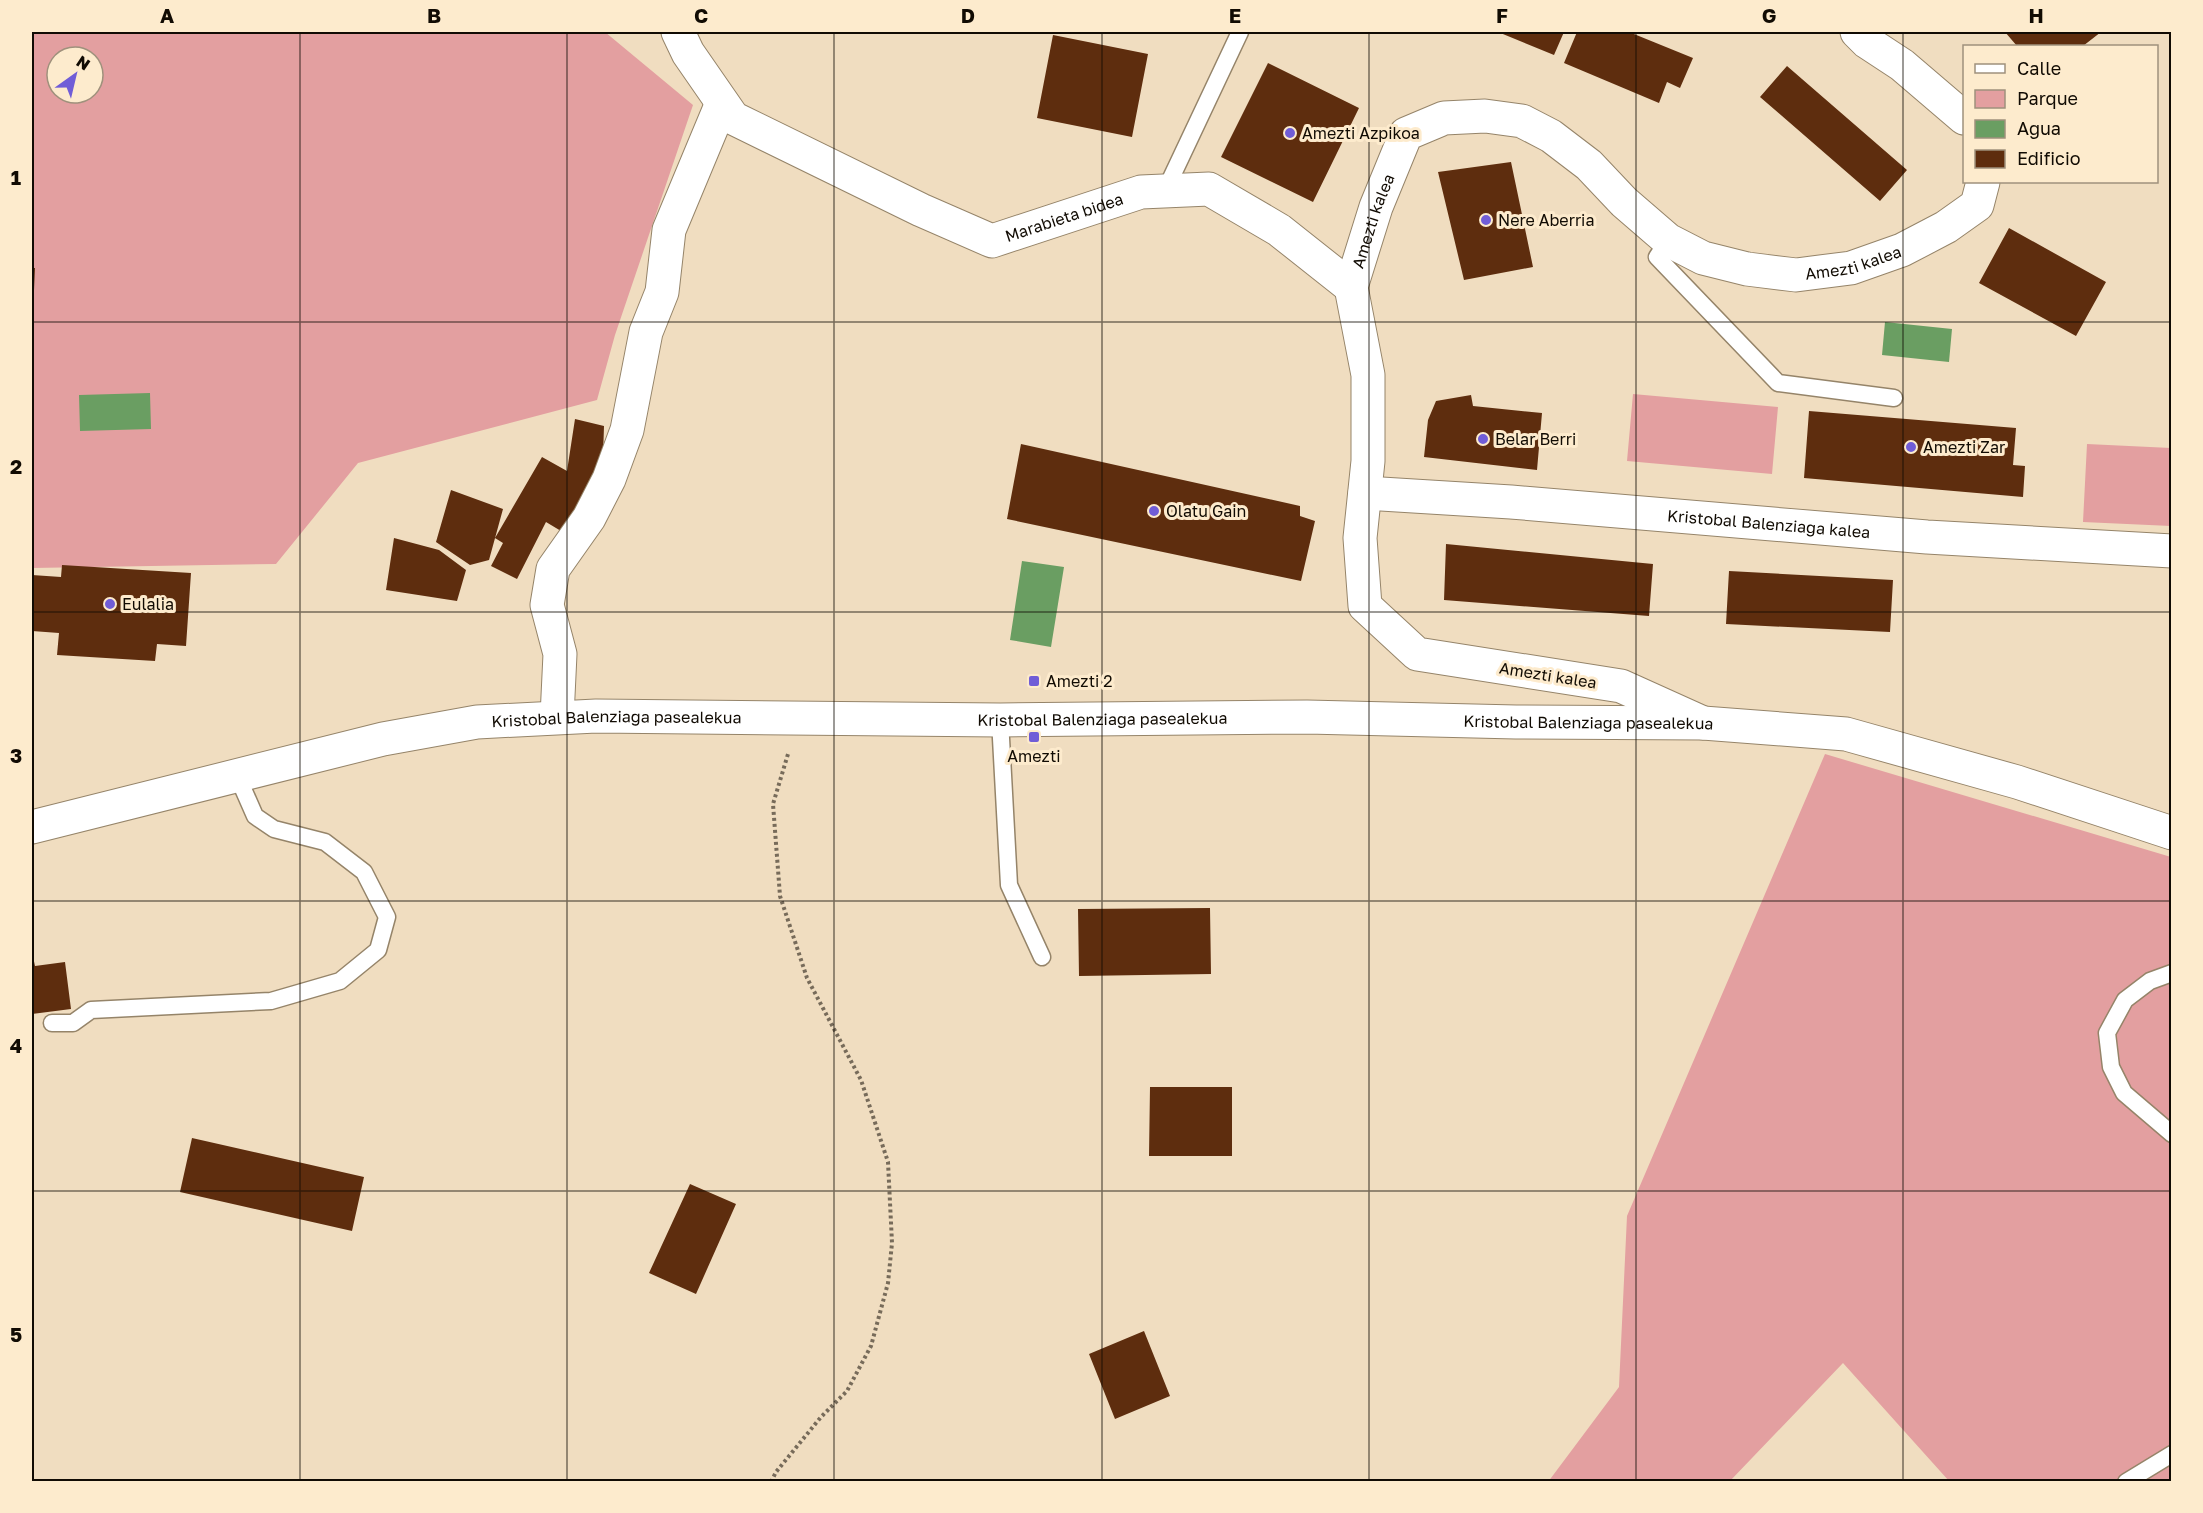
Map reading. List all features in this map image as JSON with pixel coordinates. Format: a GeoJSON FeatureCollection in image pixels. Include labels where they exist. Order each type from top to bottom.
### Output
{"type":"FeatureCollection","features":[{"type":"Feature","properties":{"kind":"street","name":"Marabieta bidea"},"geometry":{"type":"LineString","coordinates":[[678,32],[688,53],[733,118],[921,210],[992,241],[1141,192],[1209,189],[1279,230],[1351,287]]}},
{"type":"Feature","properties":{"kind":"street"},"geometry":{"type":"LineString","coordinates":[[1857,32],[1867,42],[1902,65],[1963,116]]}},
{"type":"Feature","properties":{"kind":"street"},"geometry":{"type":"LineString","coordinates":[[557,717],[560,654],[547,605],[553,569],[589,518],[609,479],[627,430],[646,332],[662,292],[669,230],[722,103]]}},
{"type":"Feature","properties":{"kind":"street","name":"Amezti kalea"},"geometry":{"type":"LineString","coordinates":[[1703,723],[1620,686],[1418,654],[1365,606],[1360,538],[1368,461],[1368,375],[1351,287],[1376,207],[1406,134],[1444,118],[1485,116],[1522,121],[1551,136],[1589,165],[1624,202],[1668,240],[1703,258],[1747,268],[1796,275],[1851,268],[1902,250],[1946,227],[1977,205],[1983,183]]}},
{"type":"Feature","properties":{"kind":"street","name":"Kristobal Balenziaga kalea"},"geometry":{"type":"LineString","coordinates":[[1365,493],[1523,503],[1927,537],[2172,551]]}},
{"type":"Feature","properties":{"kind":"street","name":"Kristobal Balenziaga pasealekua"},"geometry":{"type":"LineString","coordinates":[[32,826],[383,739],[477,722],[557,717],[1000,720],[1307,717],[1516,722],[1703,723],[1846,734],[2017,782],[2172,833]]}},
{"type":"Feature","properties":{"kind":"lane"},"geometry":{"type":"LineString","coordinates":[[1165,191],[1240,32]]}},
{"type":"Feature","properties":{"kind":"lane"},"geometry":{"type":"LineString","coordinates":[[1668,240],[1657,258],[1778,383],[1894,398]]}},
{"type":"Feature","properties":{"kind":"lane"},"geometry":{"type":"LineString","coordinates":[[1000,720],[1010,885],[1042,957]]}},
{"type":"Feature","properties":{"kind":"lane"},"geometry":{"type":"LineString","coordinates":[[52,1023],[73,1023],[91,1010],[272,1001],[340,981],[378,950],[387,916],[364,872],[325,842],[274,829],[255,816],[237,775]]}},
{"type":"Feature","properties":{"kind":"lane"},"geometry":{"type":"LineString","coordinates":[[2172,973],[2150,981],[2125,1000],[2107,1033],[2111,1067],[2124,1093],[2172,1134]]}},
{"type":"Feature","properties":{"kind":"lane"},"geometry":{"type":"LineString","coordinates":[[2126,1482],[2172,1454]]}},
{"type":"Feature","properties":{"kind":"path"},"geometry":{"type":"LineString","coordinates":[[771,1482],[776,1472],[821,1417],[847,1391],[871,1346],[888,1283],[892,1243],[888,1162],[861,1080],[807,978],[780,896],[773,804],[799,718]]}},
{"type":"Feature","properties":{"kind":"green space"},"geometry":{"type":"Polygon","coordinates":[[[32,32],[605,32],[693,105],[615,335],[597,400],[358,463],[276,564],[32,568],[32,32]]]}},
{"type":"Feature","properties":{"kind":"green space"},"geometry":{"type":"Polygon","coordinates":[[[1633,394],[1778,407],[1772,474],[1627,461],[1633,394]]]}},
{"type":"Feature","properties":{"kind":"green space"},"geometry":{"type":"Polygon","coordinates":[[[2087,444],[2171,448],[2171,526],[2083,522],[2087,444]]]}},
{"type":"Feature","properties":{"kind":"green space"},"geometry":{"type":"Polygon","coordinates":[[[1825,754],[2171,857],[2171,1481],[1949,1481],[1843,1363],[1730,1481],[1548,1482],[1619,1387],[1627,1216],[1825,754]]]}},
{"type":"Feature","properties":{"kind":"water"},"geometry":{"type":"Polygon","coordinates":[[[1885,322],[1952,329],[1949,362],[1882,355],[1885,322]]]}},
{"type":"Feature","properties":{"kind":"water"},"geometry":{"type":"Polygon","coordinates":[[[150,393],[151,429],[80,431],[79,395],[150,393]]]}},
{"type":"Feature","properties":{"kind":"water"},"geometry":{"type":"Polygon","coordinates":[[[1022,561],[1064,567],[1051,647],[1010,640],[1022,561]]]}},
{"type":"Feature","properties":{"kind":"building"},"geometry":{"type":"Polygon","coordinates":[[[1498,32],[1564,32],[1554,55],[1498,32]]]}},
{"type":"Feature","properties":{"kind":"building"},"geometry":{"type":"Polygon","coordinates":[[[1577,32],[1629,32],[1693,58],[1680,88],[1667,82],[1659,103],[1564,63],[1577,32]]]}},
{"type":"Feature","properties":{"kind":"building"},"geometry":{"type":"Polygon","coordinates":[[[2005,32],[2101,32],[2084,45],[2016,45],[2005,32]]]}},
{"type":"Feature","properties":{"kind":"building"},"geometry":{"type":"Polygon","coordinates":[[[1053,35],[1148,54],[1132,137],[1037,118],[1053,35]]]}},
{"type":"Feature","properties":{"kind":"building","name":"Amezti Azpikoa"},"geometry":{"type":"Polygon","coordinates":[[[1268,63],[1359,108],[1313,202],[1221,157],[1268,63]]]}},
{"type":"Feature","properties":{"kind":"building"},"geometry":{"type":"Polygon","coordinates":[[[1787,66],[1907,170],[1880,201],[1760,97],[1787,66]]]}},
{"type":"Feature","properties":{"kind":"building","name":"Nere Aberria"},"geometry":{"type":"Polygon","coordinates":[[[1511,162],[1533,267],[1464,280],[1438,172],[1511,162]]]}},
{"type":"Feature","properties":{"kind":"building"},"geometry":{"type":"Polygon","coordinates":[[[2009,228],[2106,282],[2076,336],[1979,283],[2009,228]]]}},
{"type":"Feature","properties":{"kind":"building"},"geometry":{"type":"Polygon","coordinates":[[[32,268],[35,268],[33,312],[32,312],[32,268]]]}},
{"type":"Feature","properties":{"kind":"building","name":"Belar Berri"},"geometry":{"type":"Polygon","coordinates":[[[1471,395],[1473,406],[1542,413],[1537,470],[1424,457],[1428,420],[1436,401],[1471,395]]]}},
{"type":"Feature","properties":{"kind":"building","name":"Amezti Zar"},"geometry":{"type":"Polygon","coordinates":[[[1809,411],[2016,428],[2013,465],[2025,466],[2023,497],[1804,478],[1809,411]]]}},
{"type":"Feature","properties":{"kind":"building"},"geometry":{"type":"Polygon","coordinates":[[[575,419],[604,426],[603,457],[566,534],[546,522],[517,579],[491,566],[503,543],[495,538],[542,457],[567,471],[575,419]]]}},
{"type":"Feature","properties":{"kind":"building","name":"Olatu Gain"},"geometry":{"type":"Polygon","coordinates":[[[1021,444],[1300,506],[1300,516],[1315,521],[1301,581],[1007,519],[1021,444]]]}},
{"type":"Feature","properties":{"kind":"building"},"geometry":{"type":"Polygon","coordinates":[[[451,490],[503,509],[489,560],[470,565],[436,542],[451,490]]]}},
{"type":"Feature","properties":{"kind":"building"},"geometry":{"type":"Polygon","coordinates":[[[394,538],[439,550],[466,570],[457,601],[386,590],[394,538]]]}},
{"type":"Feature","properties":{"kind":"building"},"geometry":{"type":"Polygon","coordinates":[[[1446,544],[1653,564],[1649,616],[1444,600],[1446,544]]]}},
{"type":"Feature","properties":{"kind":"building","name":"Eulalia"},"geometry":{"type":"Polygon","coordinates":[[[62,565],[191,573],[186,646],[157,644],[155,661],[57,655],[59,633],[32,631],[32,575],[61,577],[62,565]]]}},
{"type":"Feature","properties":{"kind":"building"},"geometry":{"type":"Polygon","coordinates":[[[1729,571],[1893,580],[1890,632],[1726,624],[1729,571]]]}},
{"type":"Feature","properties":{"kind":"building"},"geometry":{"type":"Polygon","coordinates":[[[1210,908],[1211,974],[1079,976],[1078,909],[1210,908]]]}},
{"type":"Feature","properties":{"kind":"building"},"geometry":{"type":"Polygon","coordinates":[[[32,952],[35,966],[65,962],[71,1009],[32,1014],[32,952]]]}},
{"type":"Feature","properties":{"kind":"building"},"geometry":{"type":"Polygon","coordinates":[[[1150,1087],[1232,1087],[1232,1156],[1149,1156],[1150,1087]]]}},
{"type":"Feature","properties":{"kind":"building"},"geometry":{"type":"Polygon","coordinates":[[[192,1138],[364,1177],[352,1231],[180,1192],[192,1138]]]}},
{"type":"Feature","properties":{"kind":"building"},"geometry":{"type":"Polygon","coordinates":[[[690,1184],[736,1204],[696,1294],[649,1273],[690,1184]]]}},
{"type":"Feature","properties":{"kind":"building"},"geometry":{"type":"Polygon","coordinates":[[[1144,1331],[1170,1396],[1115,1419],[1089,1354],[1144,1331]]]}},
{"type":"Feature","properties":{"kind":"place","name":"Amezti Azpikoa"},"geometry":{"type":"Point","coordinates":[1290,133]}},
{"type":"Feature","properties":{"kind":"place","name":"Nere Aberria"},"geometry":{"type":"Point","coordinates":[1486,220]}},
{"type":"Feature","properties":{"kind":"place","name":"Belar Berri"},"geometry":{"type":"Point","coordinates":[1483,439]}},
{"type":"Feature","properties":{"kind":"place","name":"Amezti Zar"},"geometry":{"type":"Point","coordinates":[1911,447]}},
{"type":"Feature","properties":{"kind":"place","name":"Olatu Gain"},"geometry":{"type":"Point","coordinates":[1154,511]}},
{"type":"Feature","properties":{"kind":"place","name":"Eulalia"},"geometry":{"type":"Point","coordinates":[110,604]}},
{"type":"Feature","properties":{"kind":"place","name":"Amezti 2"},"geometry":{"type":"Point","coordinates":[1034,681]}},
{"type":"Feature","properties":{"kind":"place","name":"Amezti"},"geometry":{"type":"Point","coordinates":[1034,737]}}]}
